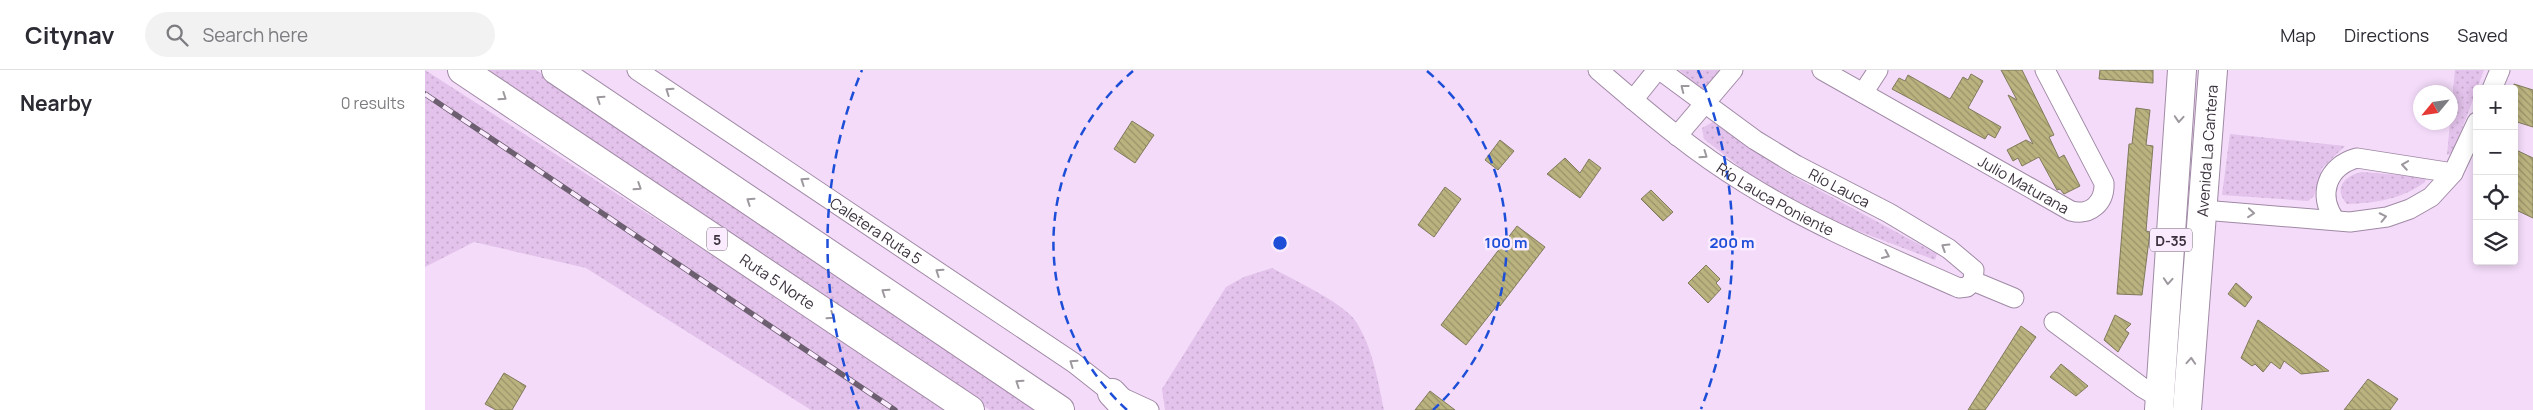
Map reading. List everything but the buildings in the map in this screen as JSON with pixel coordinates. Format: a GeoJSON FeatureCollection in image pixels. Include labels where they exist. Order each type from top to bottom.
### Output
{"type":"FeatureCollection","features":[{"type":"Feature","properties":{"kind":"highway","name":"Ruta 5 Norte"},"geometry":{"type":"LineString","coordinates":[[462,70],[970,410]]}},
{"type":"Feature","properties":{"kind":"highway"},"geometry":{"type":"LineString","coordinates":[[556,70],[1060,410]]}},
{"type":"Feature","properties":{"kind":"highway","name":"Avenida La Cantera"},"geometry":{"type":"LineString","coordinates":[[2160,404],[2182,70]]}},
{"type":"Feature","properties":{"kind":"highway"},"geometry":{"type":"LineString","coordinates":[[2206,70],[2210,110]]}},
{"type":"Feature","properties":{"kind":"highway","name":"Avenida La Cantera"},"geometry":{"type":"LineString","coordinates":[[2187,410],[2213,70]]}},
{"type":"Feature","properties":{"kind":"street","name":"Caletera Ruta 5"},"geometry":{"type":"LineString","coordinates":[[637,70],[1073,363],[1120,402],[1149,410]]}},
{"type":"Feature","properties":{"kind":"street","name":"Río Lauca Poniente"},"geometry":{"type":"LineString","coordinates":[[1598,70],[1677,136],[1745,184],[1842,236],[1959,288],[1967,287],[1973,281]]}},
{"type":"Feature","properties":{"kind":"street"},"geometry":{"type":"LineString","coordinates":[[1633,100],[1658,70]]}},
{"type":"Feature","properties":{"kind":"street","name":"Río Lauca"},"geometry":{"type":"LineString","coordinates":[[1658,70],[1705,105],[1796,165],[1889,213],[1949,249],[1974,270],[1973,281]]}},
{"type":"Feature","properties":{"kind":"street"},"geometry":{"type":"LineString","coordinates":[[1677,136],[1733,70]]}},
{"type":"Feature","properties":{"kind":"street","name":"Julio Maturana"},"geometry":{"type":"LineString","coordinates":[[1822,70],[2063,206],[2076,212],[2088,211],[2094,208],[2102,197],[2104,183],[2045,70]]}},
{"type":"Feature","properties":{"kind":"street"},"geometry":{"type":"LineString","coordinates":[[1863,93],[1878,70]]}},
{"type":"Feature","properties":{"kind":"street"},"geometry":{"type":"LineString","coordinates":[[2494,85],[2500,70]]}},
{"type":"Feature","properties":{"kind":"street"},"geometry":{"type":"LineString","coordinates":[[2203,210],[2350,222],[2369,220],[2410,209],[2431,198],[2453,173],[2473,130]]}},
{"type":"Feature","properties":{"kind":"street"},"geometry":{"type":"LineString","coordinates":[[2335,220],[2327,205],[2326,189],[2336,168],[2349,160],[2357,158],[2453,173]]}},
{"type":"Feature","properties":{"kind":"street"},"geometry":{"type":"LineString","coordinates":[[1973,281],[2014,298]]}},
{"type":"Feature","properties":{"kind":"street"},"geometry":{"type":"LineString","coordinates":[[2054,322],[2143,388],[2160,404]]}},
{"type":"Feature","properties":{"kind":"shaded area"},"geometry":{"type":"Polygon","coordinates":[[[425,70],[803,314],[945,410],[811,410],[586,268],[474,242],[425,267],[425,70]]]}},
{"type":"Feature","properties":{"kind":"shaded area"},"geometry":{"type":"Polygon","coordinates":[[[485,70],[536,70],[1041,410],[990,410],[485,70]]]}},
{"type":"Feature","properties":{"kind":"shaded area"},"geometry":{"type":"Polygon","coordinates":[[[1679,70],[1719,70],[1706,86],[1700,89],[1679,70]]]}},
{"type":"Feature","properties":{"kind":"shaded area"},"geometry":{"type":"Polygon","coordinates":[[[2455,70],[2484,70],[2478,85],[2473,85],[2473,99],[2453,153],[2447,155],[2449,130],[2458,130],[2458,85],[2454,85],[2455,70]]]}},
{"type":"Feature","properties":{"kind":"shaded area"},"geometry":{"type":"Polygon","coordinates":[[[1713,122],[1789,174],[1937,254],[1935,260],[1829,220],[1758,181],[1704,139],[1702,128],[1713,122]]]}},
{"type":"Feature","properties":{"kind":"shaded area"},"geometry":{"type":"Polygon","coordinates":[[[2230,134],[2345,146],[2322,168],[2314,196],[2308,201],[2222,195],[2230,134]]]}},
{"type":"Feature","properties":{"kind":"shaded area"},"geometry":{"type":"Polygon","coordinates":[[[2362,172],[2426,178],[2425,182],[2416,188],[2398,196],[2368,203],[2347,204],[2341,193],[2343,183],[2351,176],[2362,172]]]}},
{"type":"Feature","properties":{"kind":"shaded area"},"geometry":{"type":"Polygon","coordinates":[[[1272,268],[1328,298],[1348,312],[1354,319],[1370,351],[1384,410],[1165,410],[1162,389],[1226,287],[1244,277],[1272,268]]]}},
{"type":"Feature","properties":{"kind":"railway"},"geometry":{"type":"LineString","coordinates":[[425,94],[895,410]]}}]}
